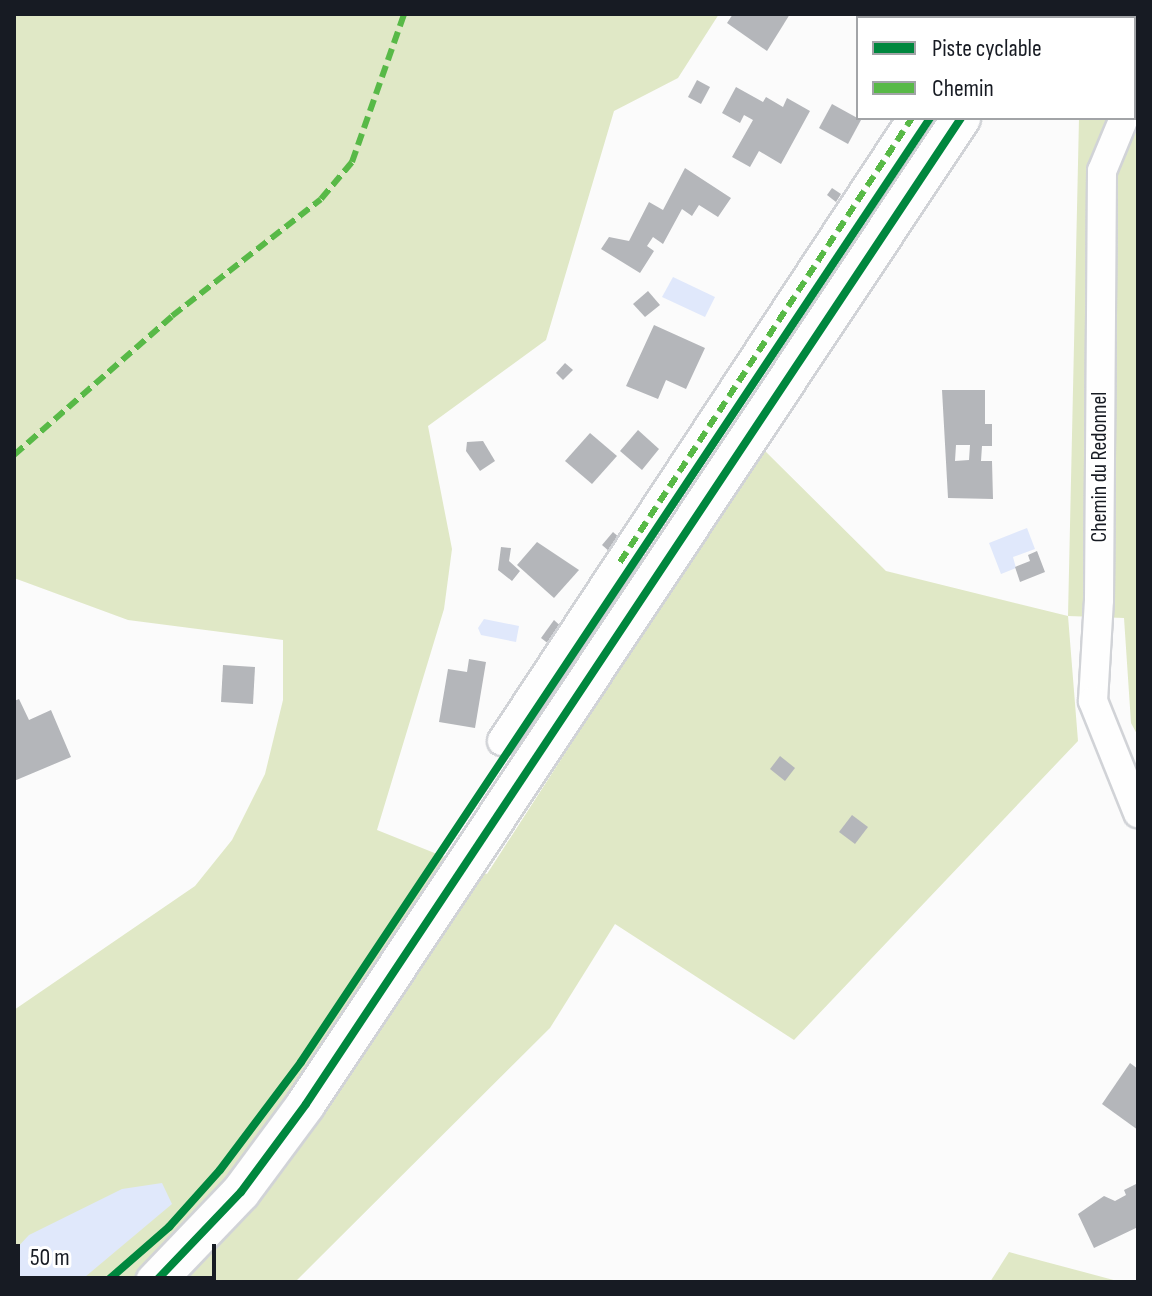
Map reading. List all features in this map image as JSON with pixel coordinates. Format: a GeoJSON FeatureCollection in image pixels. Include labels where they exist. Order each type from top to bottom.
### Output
{"type":"FeatureCollection","features":[{"type":"Feature","properties":{"kind":"street"},"geometry":{"type":"LineString","coordinates":[[502,741],[911,120]]}},
{"type":"Feature","properties":{"kind":"street"},"geometry":{"type":"LineString","coordinates":[[155,1282],[241,1192],[306,1104],[960,120]]}},
{"type":"Feature","properties":{"kind":"street","name":"Chemin du Redonnel"},"geometry":{"type":"LineString","coordinates":[[1123,120],[1102,171],[1099,600],[1093,701],[1138,813]]}},
{"type":"Feature","properties":{"kind":"green space"},"geometry":{"type":"Polygon","coordinates":[[[14,14],[719,14],[678,78],[614,111],[546,340],[428,426],[452,549],[444,609],[377,830],[487,874],[762,448],[886,571],[1068,616],[1078,741],[794,1040],[615,924],[550,1028],[295,1282],[14,1282],[14,1010],[195,886],[232,840],[265,774],[283,700],[283,640],[128,620],[14,578],[14,14]]]}},
{"type":"Feature","properties":{"kind":"green space"},"geometry":{"type":"Polygon","coordinates":[[[1138,14],[1138,736],[1131,723],[1124,618],[1068,616],[1079,120],[1136,120],[1136,16],[1093,16],[1138,14]]]}},
{"type":"Feature","properties":{"kind":"green space"},"geometry":{"type":"Polygon","coordinates":[[[1009,1252],[1121,1282],[990,1282],[1009,1252]]]}},
{"type":"Feature","properties":{"kind":"water"},"geometry":{"type":"Polygon","coordinates":[[[673,277],[715,297],[705,317],[662,297],[673,277]]]}},
{"type":"Feature","properties":{"kind":"water"},"geometry":{"type":"Polygon","coordinates":[[[1027,528],[1035,549],[1013,557],[1016,568],[1001,574],[989,543],[1027,528]]]}},
{"type":"Feature","properties":{"kind":"water"},"geometry":{"type":"Polygon","coordinates":[[[484,619],[519,626],[516,642],[481,635],[478,628],[484,619]]]}},
{"type":"Feature","properties":{"kind":"water"},"geometry":{"type":"Polygon","coordinates":[[[162,1183],[172,1204],[79,1282],[14,1282],[14,1251],[29,1235],[122,1189],[162,1183]]]}},
{"type":"Feature","properties":{"kind":"building"},"geometry":{"type":"Polygon","coordinates":[[[733,14],[790,14],[767,51],[727,23],[733,14]]]}},
{"type":"Feature","properties":{"kind":"building"},"geometry":{"type":"Polygon","coordinates":[[[697,80],[710,87],[701,104],[688,97],[697,80]]]}},
{"type":"Feature","properties":{"kind":"building"},"geometry":{"type":"Polygon","coordinates":[[[736,87],[763,102],[766,97],[783,107],[787,98],[810,111],[781,164],[759,151],[750,167],[732,157],[753,120],[744,115],[740,123],[722,113],[736,87]]]}},
{"type":"Feature","properties":{"kind":"building"},"geometry":{"type":"Polygon","coordinates":[[[832,104],[856,120],[861,120],[848,144],[819,128],[832,104]]]}},
{"type":"Feature","properties":{"kind":"building"},"geometry":{"type":"Polygon","coordinates":[[[685,168],[731,198],[718,217],[699,205],[692,216],[682,209],[663,244],[653,237],[647,246],[654,251],[640,273],[601,249],[609,237],[629,241],[649,202],[663,210],[685,168]]]}},
{"type":"Feature","properties":{"kind":"building"},"geometry":{"type":"Polygon","coordinates":[[[832,188],[841,194],[836,202],[827,195],[832,188]]]}},
{"type":"Feature","properties":{"kind":"building"},"geometry":{"type":"Polygon","coordinates":[[[648,291],[660,305],[645,317],[633,304],[648,291]]]}},
{"type":"Feature","properties":{"kind":"building"},"geometry":{"type":"Polygon","coordinates":[[[654,325],[705,348],[686,389],[666,380],[658,399],[626,386],[654,325]]]}},
{"type":"Feature","properties":{"kind":"building"},"geometry":{"type":"Polygon","coordinates":[[[565,363],[573,370],[563,380],[556,373],[565,363]]]}},
{"type":"Feature","properties":{"kind":"building"},"geometry":{"type":"Polygon","coordinates":[[[942,390],[985,390],[985,424],[992,424],[992,446],[982,446],[981,461],[992,461],[993,499],[948,498],[942,390]],[[956,445],[955,461],[969,460],[970,445],[956,445]]]}},
{"type":"Feature","properties":{"kind":"building"},"geometry":{"type":"Polygon","coordinates":[[[638,430],[659,449],[642,470],[620,451],[638,430]]]}},
{"type":"Feature","properties":{"kind":"building"},"geometry":{"type":"Polygon","coordinates":[[[590,433],[617,456],[592,484],[565,461],[590,433]]]}},
{"type":"Feature","properties":{"kind":"building"},"geometry":{"type":"Polygon","coordinates":[[[483,441],[495,461],[480,471],[466,451],[467,442],[483,441]]]}},
{"type":"Feature","properties":{"kind":"building"},"geometry":{"type":"Polygon","coordinates":[[[613,532],[621,539],[610,552],[602,545],[613,532]]]}},
{"type":"Feature","properties":{"kind":"building"},"geometry":{"type":"Polygon","coordinates":[[[537,542],[579,570],[554,598],[517,565],[537,542]]]}},
{"type":"Feature","properties":{"kind":"building"},"geometry":{"type":"Polygon","coordinates":[[[501,547],[511,548],[509,561],[520,571],[512,581],[498,570],[501,547]]]}},
{"type":"Feature","properties":{"kind":"building"},"geometry":{"type":"Polygon","coordinates":[[[1037,551],[1045,572],[1020,582],[1015,567],[1030,561],[1028,555],[1037,551]]]}},
{"type":"Feature","properties":{"kind":"building"},"geometry":{"type":"Polygon","coordinates":[[[554,620],[566,631],[554,648],[541,638],[554,620]]]}},
{"type":"Feature","properties":{"kind":"building"},"geometry":{"type":"Polygon","coordinates":[[[469,659],[486,662],[475,728],[439,722],[448,669],[467,672],[469,659]]]}},
{"type":"Feature","properties":{"kind":"building"},"geometry":{"type":"Polygon","coordinates":[[[223,665],[255,667],[253,704],[221,702],[223,665]]]}},
{"type":"Feature","properties":{"kind":"building"},"geometry":{"type":"Polygon","coordinates":[[[19,699],[29,720],[51,710],[71,757],[14,781],[14,701],[19,699]]]}},
{"type":"Feature","properties":{"kind":"building"},"geometry":{"type":"Polygon","coordinates":[[[780,756],[795,768],[785,781],[770,769],[780,756]]]}},
{"type":"Feature","properties":{"kind":"building"},"geometry":{"type":"Polygon","coordinates":[[[852,815],[868,827],[855,844],[839,832],[852,815]]]}},
{"type":"Feature","properties":{"kind":"building"},"geometry":{"type":"Polygon","coordinates":[[[1130,1063],[1138,1069],[1138,1130],[1102,1104],[1130,1063]]]}},
{"type":"Feature","properties":{"kind":"building"},"geometry":{"type":"Polygon","coordinates":[[[1138,1183],[1138,1227],[1094,1248],[1078,1214],[1104,1196],[1115,1201],[1126,1195],[1124,1190],[1138,1183]]]}},
{"type":"Feature","properties":{"kind":"marked path"},"geometry":{"type":"LineString","coordinates":[[14,455],[172,316],[321,199],[352,162],[404,14]]}},
{"type":"Feature","properties":{"kind":"marked path"},"geometry":{"type":"LineString","coordinates":[[620,562],[911,120]]}},
{"type":"Feature","properties":{"kind":"cycle path"},"geometry":{"type":"LineString","coordinates":[[106,1282],[169,1227],[220,1170],[301,1062],[929,120]]}},
{"type":"Feature","properties":{"kind":"cycle path"},"geometry":{"type":"LineString","coordinates":[[155,1282],[241,1192],[306,1104],[960,120]]}}]}
